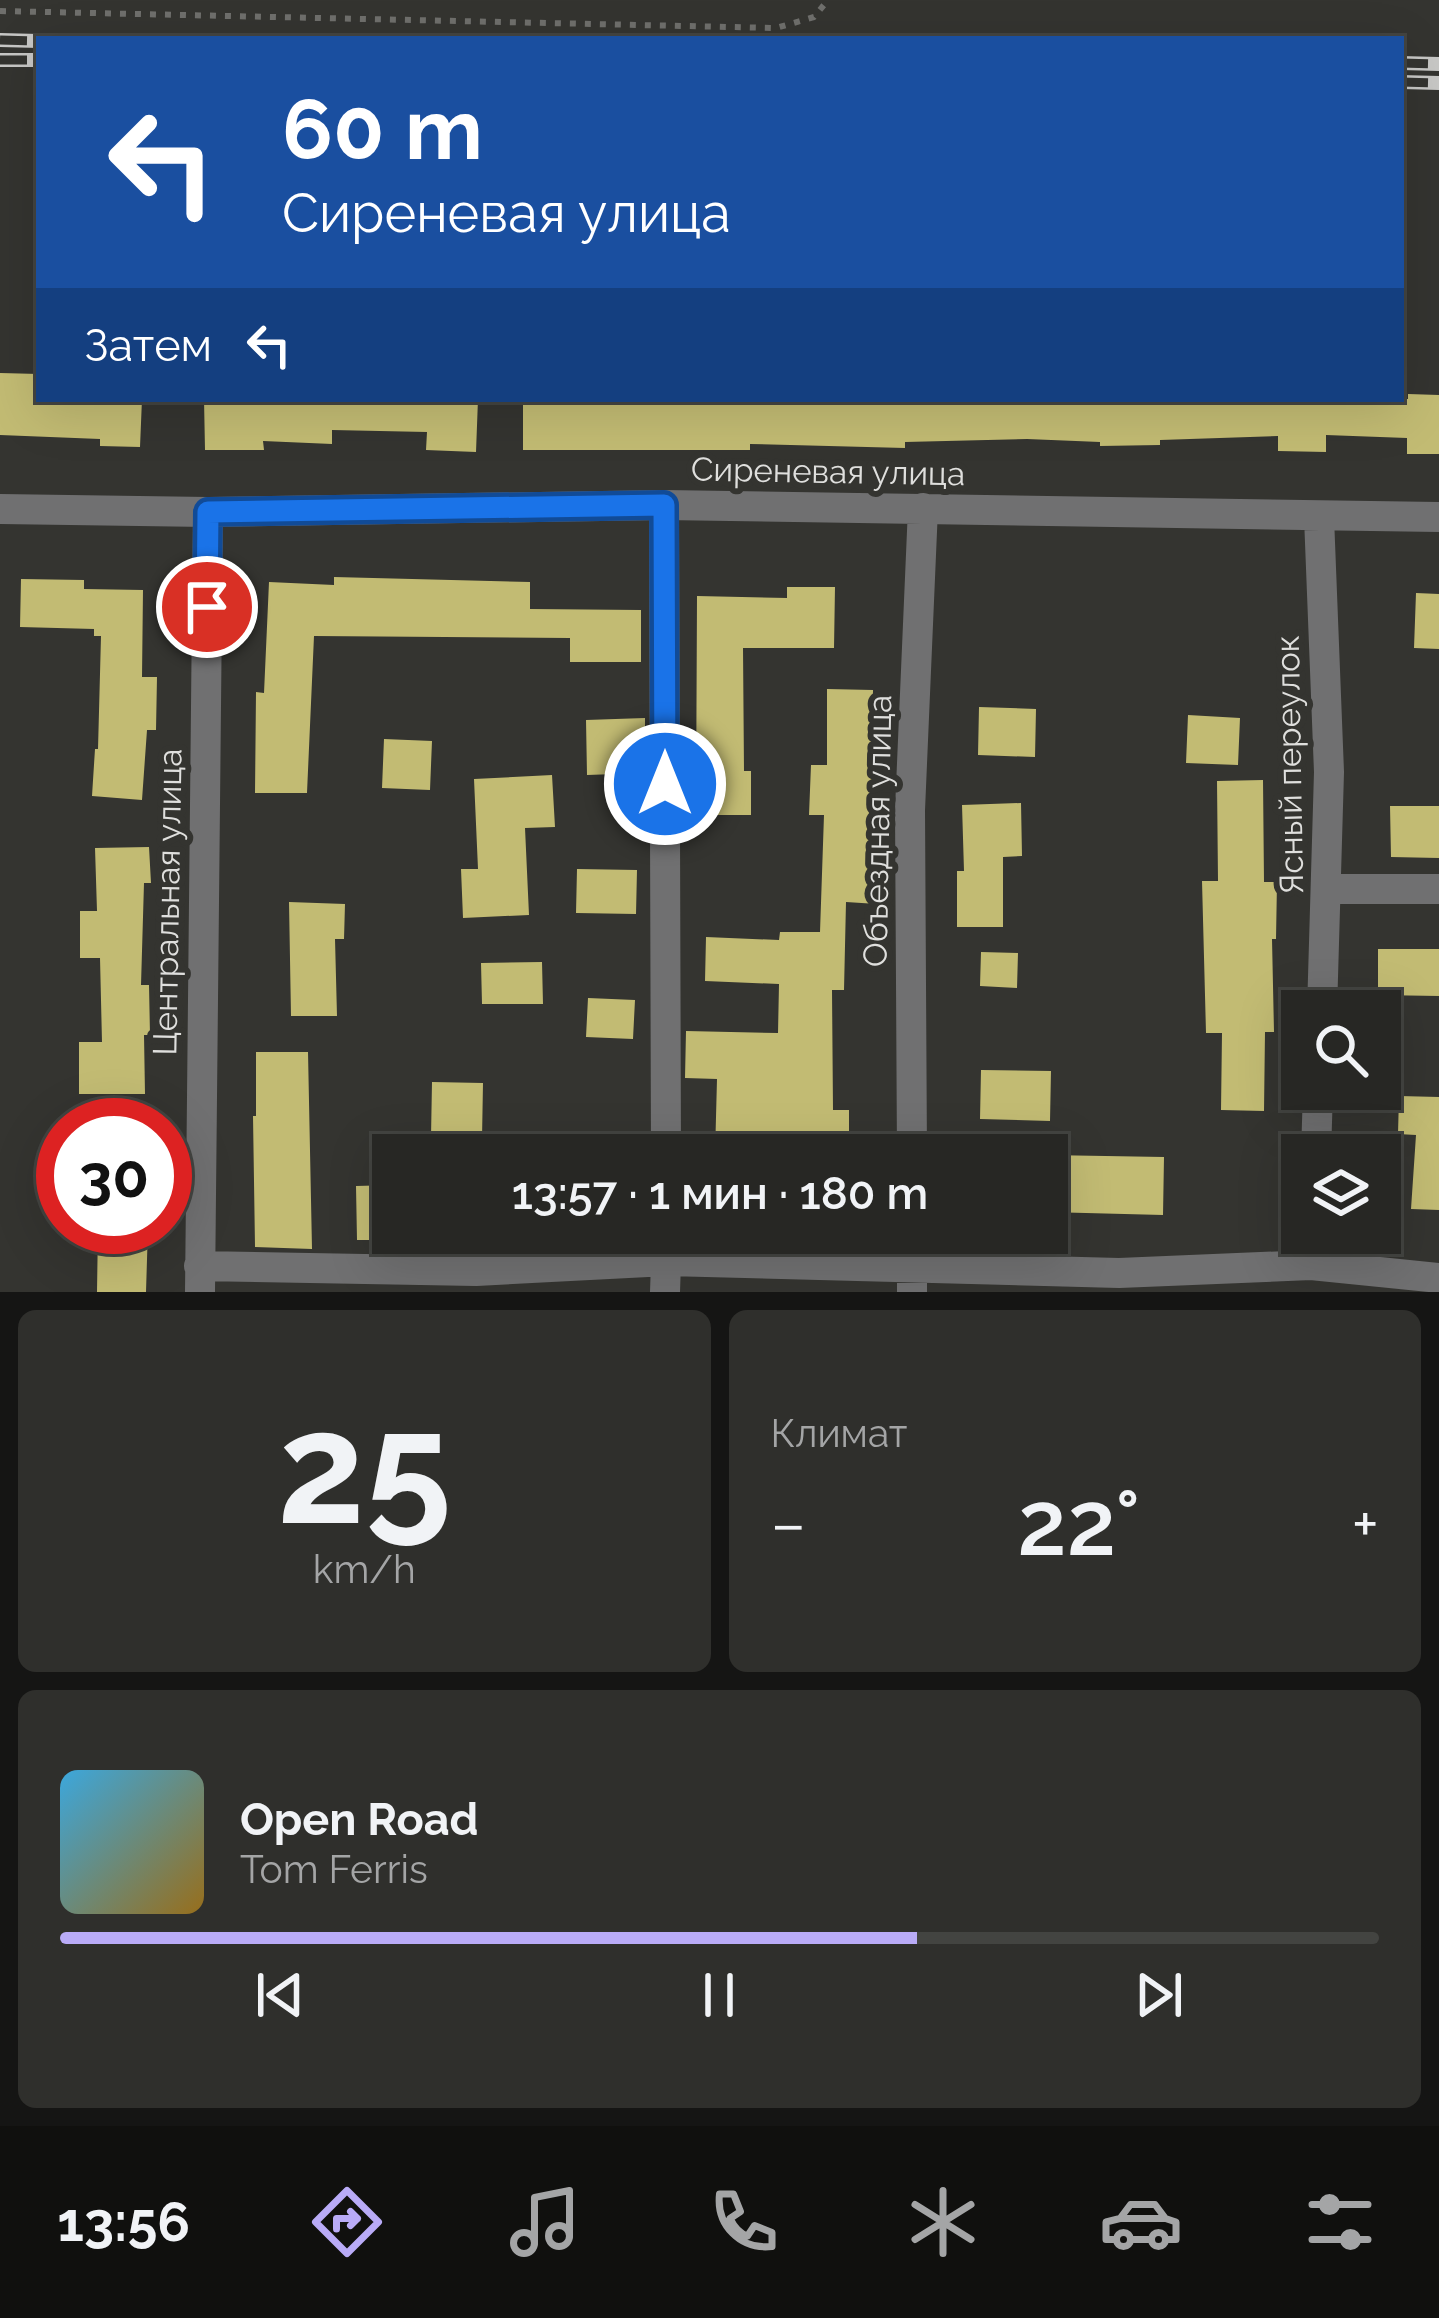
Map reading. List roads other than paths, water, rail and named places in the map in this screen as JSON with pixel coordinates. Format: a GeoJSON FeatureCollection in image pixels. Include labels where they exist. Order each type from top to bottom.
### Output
{"type":"FeatureCollection","features":[{"type":"Feature","properties":{"kind":"street","name":"Сиреневая улица"},"geometry":{"type":"LineString","coordinates":[[0,509],[208,512],[664,505],[1439,517]]}},
{"type":"Feature","properties":{"kind":"street"},"geometry":{"type":"LineString","coordinates":[[664,505],[666,1134]]}},
{"type":"Feature","properties":{"kind":"street","name":"Объездная улица"},"geometry":{"type":"LineString","coordinates":[[912,1134],[910,810],[922,508]]}},
{"type":"Feature","properties":{"kind":"street","name":"Центральная улица"},"geometry":{"type":"LineString","coordinates":[[200,1279],[208,512]]}},
{"type":"Feature","properties":{"kind":"street","name":"Ясный переулок"},"geometry":{"type":"LineString","coordinates":[[1319,518],[1330,772],[1323,990]]}},
{"type":"Feature","properties":{"kind":"street"},"geometry":{"type":"LineString","coordinates":[[1327,890],[1439,889]]}},
{"type":"Feature","properties":{"kind":"street"},"geometry":{"type":"LineString","coordinates":[[1311,1254],[1311,1265]]}},
{"type":"Feature","properties":{"kind":"street"},"geometry":{"type":"LineString","coordinates":[[200,1279],[666,1262],[912,1280],[1119,1282],[1311,1265],[1439,1278]]}},
{"type":"Feature","properties":{"kind":"railway"},"geometry":{"type":"LineString","coordinates":[[0,40],[36,41]]}},
{"type":"Feature","properties":{"kind":"railway"},"geometry":{"type":"LineString","coordinates":[[0,60],[36,60]]}},
{"type":"Feature","properties":{"kind":"railway"},"geometry":{"type":"LineString","coordinates":[[1404,63],[1439,64]]}},
{"type":"Feature","properties":{"kind":"railway"},"geometry":{"type":"LineString","coordinates":[[1404,82],[1439,83]]}}]}
